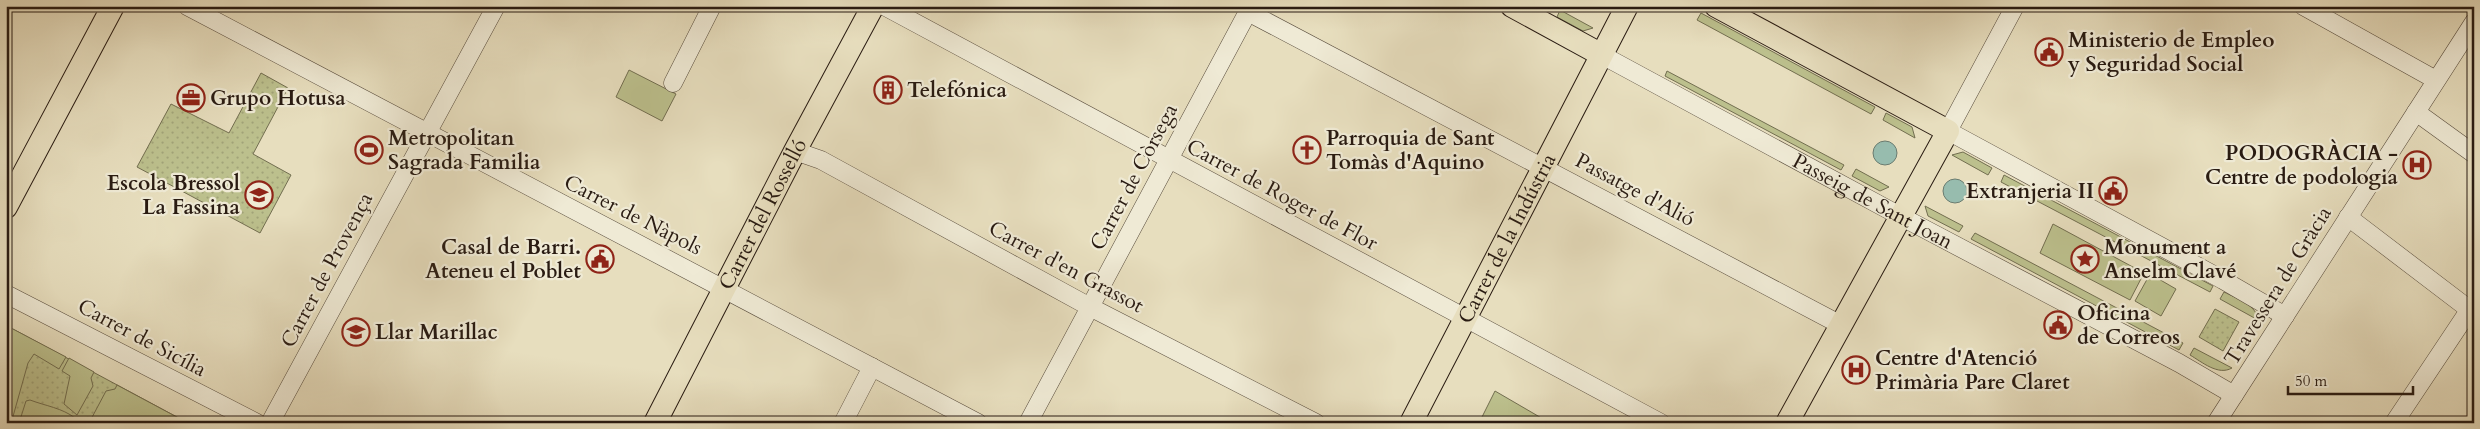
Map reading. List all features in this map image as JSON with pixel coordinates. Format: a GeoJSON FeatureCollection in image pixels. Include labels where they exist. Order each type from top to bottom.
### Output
{"type":"FeatureCollection","features":[{"type":"Feature","properties":{"kind":"main road"},"geometry":{"type":"LineString","coordinates":[[6,207],[113,6]]}},
{"type":"Feature","properties":{"kind":"main road","name":"Carrer del Rosselló"},"geometry":{"type":"LineString","coordinates":[[655,423],[795,151],[873,6]]}},
{"type":"Feature","properties":{"kind":"main road","name":"Passeig de Sant Joan"},"geometry":{"type":"LineString","coordinates":[[1512,6],[1600,54]]}},
{"type":"Feature","properties":{"kind":"main road","name":"Carrer de la Indústria"},"geometry":{"type":"LineString","coordinates":[[1411,423],[1466,319],[1600,54],[1627,6]]}},
{"type":"Feature","properties":{"kind":"main road"},"geometry":{"type":"LineString","coordinates":[[1716,6],[1948,131],[1787,423]]}},
{"type":"Feature","properties":{"kind":"street","name":"Carrer de Nàpols"},"geometry":{"type":"LineString","coordinates":[[187,6],[978,423]]}},
{"type":"Feature","properties":{"kind":"street","name":"Carrer de Provença"},"geometry":{"type":"LineString","coordinates":[[270,423],[496,6]]}},
{"type":"Feature","properties":{"kind":"street"},"geometry":{"type":"LineString","coordinates":[[673,83],[712,6]]}},
{"type":"Feature","properties":{"kind":"street","name":"Carrer de Roger de Flor"},"geometry":{"type":"LineString","coordinates":[[884,6],[1661,423]]}},
{"type":"Feature","properties":{"kind":"street"},"geometry":{"type":"LineString","coordinates":[[2015,6],[1948,131],[2223,280],[2284,316]]}},
{"type":"Feature","properties":{"kind":"street"},"geometry":{"type":"LineString","coordinates":[[2303,6],[2436,80]]}},
{"type":"Feature","properties":{"kind":"street","name":"Carrer de Còrsega"},"geometry":{"type":"LineString","coordinates":[[1028,423],[1250,9]]}},
{"type":"Feature","properties":{"kind":"street","name":"Passatge d'Alió"},"geometry":{"type":"LineString","coordinates":[[1250,9],[1841,325]]}},
{"type":"Feature","properties":{"kind":"street","name":"Travessera de Gràcia"},"geometry":{"type":"LineString","coordinates":[[2216,423],[2474,22]]}},
{"type":"Feature","properties":{"kind":"street","name":"Passeig de Sant Joan"},"geometry":{"type":"LineString","coordinates":[[1600,54],[2178,363],[2234,395]]}},
{"type":"Feature","properties":{"kind":"street"},"geometry":{"type":"LineString","coordinates":[[2416,112],[2474,154]]}},
{"type":"Feature","properties":{"kind":"street","name":"Carrer d'en Grassot"},"geometry":{"type":"LineString","coordinates":[[795,151],[820,160],[1090,307],[1316,423]]}},
{"type":"Feature","properties":{"kind":"street"},"geometry":{"type":"LineString","coordinates":[[2348,217],[2472,309],[2394,423]]}},
{"type":"Feature","properties":{"kind":"street","name":"Carrer de Sicília"},"geometry":{"type":"LineString","coordinates":[[6,294],[257,423]]}},
{"type":"Feature","properties":{"kind":"street"},"geometry":{"type":"LineString","coordinates":[[843,423],[872,367]]}},
{"type":"Feature","properties":{"kind":"green space"},"geometry":{"type":"Polygon","coordinates":[[[1560,10],[1593,28],[1583,31],[1557,17],[1560,10]]]}},
{"type":"Feature","properties":{"kind":"green space"},"geometry":{"type":"Polygon","coordinates":[[[1701,13],[1875,107],[1871,114],[1697,20],[1701,13]]]}},
{"type":"Feature","properties":{"kind":"green space"},"geometry":{"type":"Polygon","coordinates":[[[629,70],[676,94],[662,121],[616,97],[629,70]]]}},
{"type":"Feature","properties":{"kind":"green space"},"geometry":{"type":"Polygon","coordinates":[[[1667,71],[1844,165],[1841,170],[1665,76],[1667,71]]]}},
{"type":"Feature","properties":{"kind":"green space"},"geometry":{"type":"Polygon","coordinates":[[[261,73],[288,88],[253,154],[291,175],[260,233],[137,167],[171,104],[229,133],[261,73]]]}},
{"type":"Feature","properties":{"kind":"green space"},"geometry":{"type":"Polygon","coordinates":[[[1886,113],[1912,127],[1915,138],[1883,120],[1886,113]]]}},
{"type":"Feature","properties":{"kind":"green space"},"geometry":{"type":"Polygon","coordinates":[[[1963,152],[1992,168],[1988,175],[1952,155],[1963,152]]]}},
{"type":"Feature","properties":{"kind":"green space"},"geometry":{"type":"Polygon","coordinates":[[[1856,169],[1889,187],[1880,191],[1852,176],[1856,169]]]}},
{"type":"Feature","properties":{"kind":"green space"},"geometry":{"type":"Polygon","coordinates":[[[2004,175],[2213,286],[2210,292],[2001,182],[2004,175]]]}},
{"type":"Feature","properties":{"kind":"green space"},"geometry":{"type":"Polygon","coordinates":[[[1925,206],[1963,226],[1959,232],[1928,216],[1925,206]]]}},
{"type":"Feature","properties":{"kind":"green space"},"geometry":{"type":"Polygon","coordinates":[[[2053,224],[2144,273],[2130,300],[2040,253],[2053,224]]]}},
{"type":"Feature","properties":{"kind":"green space"},"geometry":{"type":"Polygon","coordinates":[[[1975,233],[2183,343],[2179,350],[1971,239],[1975,233]]]}},
{"type":"Feature","properties":{"kind":"green space"},"geometry":{"type":"Polygon","coordinates":[[[2150,274],[2176,289],[2161,316],[2135,301],[2150,274]]]}},
{"type":"Feature","properties":{"kind":"green space"},"geometry":{"type":"Polygon","coordinates":[[[2224,292],[2250,306],[2257,315],[2258,320],[2220,299],[2224,292]]]}},
{"type":"Feature","properties":{"kind":"green space"},"geometry":{"type":"Polygon","coordinates":[[[2215,309],[2239,322],[2223,351],[2199,337],[2215,309]]]}},
{"type":"Feature","properties":{"kind":"green space"},"geometry":{"type":"Polygon","coordinates":[[[11,328],[188,423],[6,423],[6,329],[11,328]]]}},
{"type":"Feature","properties":{"kind":"green space"},"geometry":{"type":"Polygon","coordinates":[[[11,328],[66,357],[59,369],[34,354],[28,363],[12,420],[6,421],[6,329],[11,328]]]}},
{"type":"Feature","properties":{"kind":"green space"},"geometry":{"type":"Polygon","coordinates":[[[2194,348],[2232,368],[2221,370],[2205,364],[2190,355],[2194,348]]]}},
{"type":"Feature","properties":{"kind":"green space"},"geometry":{"type":"Polygon","coordinates":[[[69,358],[94,372],[91,378],[93,386],[77,415],[64,404],[70,376],[62,371],[69,358]]]}},
{"type":"Feature","properties":{"kind":"green space"},"geometry":{"type":"Polygon","coordinates":[[[117,385],[188,423],[89,423],[106,391],[115,389],[117,385]]]}},
{"type":"Feature","properties":{"kind":"green space"},"geometry":{"type":"Polygon","coordinates":[[[1495,391],[1550,423],[1479,423],[1495,391]]]}},
{"type":"Feature","properties":{"kind":"green space"},"geometry":{"type":"Polygon","coordinates":[[[30,400],[59,409],[75,418],[73,423],[19,423],[26,401],[30,400]]]}},
{"type":"Feature","properties":{"kind":"shaded area"},"geometry":{"type":"Polygon","coordinates":[[[1880,141],[1890,141],[1897,148],[1897,158],[1890,165],[1880,165],[1873,158],[1873,148],[1880,141]]]}},
{"type":"Feature","properties":{"kind":"shaded area"},"geometry":{"type":"Polygon","coordinates":[[[1950,179],[1960,179],[1967,186],[1967,196],[1960,203],[1950,203],[1943,196],[1943,186],[1950,179]]]}},
{"type":"Feature","properties":{"kind":"place","name":"Ministerio de Empleo y Seguridad Social"},"geometry":{"type":"Point","coordinates":[2049,52]}},
{"type":"Feature","properties":{"kind":"place","name":"Telefónica"},"geometry":{"type":"Point","coordinates":[888,90]}},
{"type":"Feature","properties":{"kind":"place","name":"Grupo Hotusa"},"geometry":{"type":"Point","coordinates":[191,98]}},
{"type":"Feature","properties":{"kind":"place","name":"Metropolitan Sagrada Familia"},"geometry":{"type":"Point","coordinates":[369,150]}},
{"type":"Feature","properties":{"kind":"place","name":"Parroquia de Sant Tomàs d'Aquino"},"geometry":{"type":"Point","coordinates":[1307,150]}},
{"type":"Feature","properties":{"kind":"place","name":"PODOGRÀCIA - Centre de podologia"},"geometry":{"type":"Point","coordinates":[2417,165]}},
{"type":"Feature","properties":{"kind":"place","name":"Extranjeria II"},"geometry":{"type":"Point","coordinates":[2113,191]}},
{"type":"Feature","properties":{"kind":"place","name":"Escola Bressol La Fassina"},"geometry":{"type":"Point","coordinates":[259,195]}},
{"type":"Feature","properties":{"kind":"place","name":"Casal de Barri. Ateneu el Poblet"},"geometry":{"type":"Point","coordinates":[600,259]}},
{"type":"Feature","properties":{"kind":"place","name":"Monument a Anselm Clavé"},"geometry":{"type":"Point","coordinates":[2085,259]}},
{"type":"Feature","properties":{"kind":"place","name":"Oficina de Correos"},"geometry":{"type":"Point","coordinates":[2058,325]}},
{"type":"Feature","properties":{"kind":"place","name":"Llar Marillac"},"geometry":{"type":"Point","coordinates":[356,332]}},
{"type":"Feature","properties":{"kind":"place","name":"Centre d'Atenció Primària Pare Claret"},"geometry":{"type":"Point","coordinates":[1856,370]}}]}
